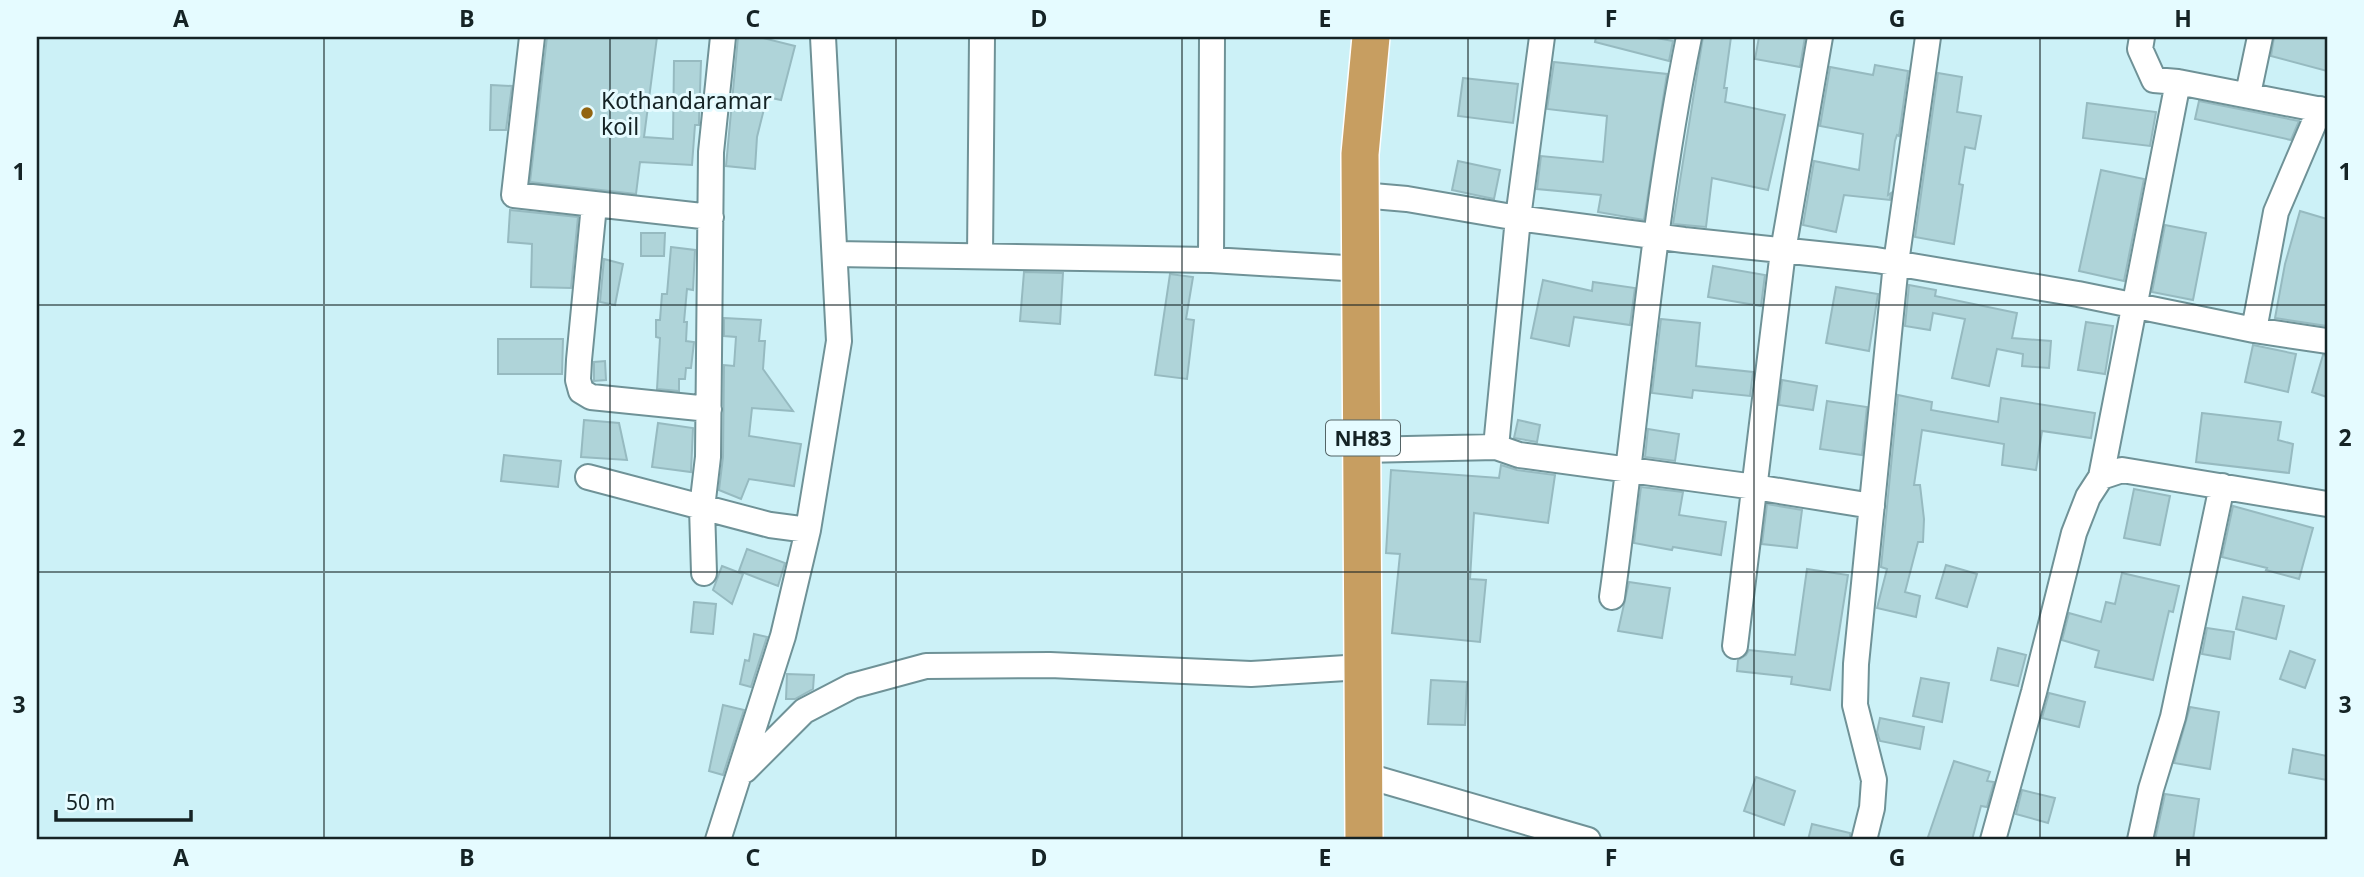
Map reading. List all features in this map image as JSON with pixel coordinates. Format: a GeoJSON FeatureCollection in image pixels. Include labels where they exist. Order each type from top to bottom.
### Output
{"type":"FeatureCollection","features":[{"type":"Feature","properties":{"kind":"highway","name":"NH83"},"geometry":{"type":"LineString","coordinates":[[1364,840],[1360,153],[1371,37]]}},
{"type":"Feature","properties":{"kind":"street"},"geometry":{"type":"LineString","coordinates":[[532,37],[514,195],[711,217]]}},
{"type":"Feature","properties":{"kind":"street"},"geometry":{"type":"LineString","coordinates":[[704,573],[702,508],[708,457],[711,152],[723,37]]}},
{"type":"Feature","properties":{"kind":"street"},"geometry":{"type":"LineString","coordinates":[[718,840],[783,636],[808,530],[839,341],[823,37]]}},
{"type":"Feature","properties":{"kind":"street"},"geometry":{"type":"LineString","coordinates":[[980,256],[982,37]]}},
{"type":"Feature","properties":{"kind":"street"},"geometry":{"type":"LineString","coordinates":[[1211,260],[1212,37]]}},
{"type":"Feature","properties":{"kind":"street"},"geometry":{"type":"LineString","coordinates":[[1496,447],[1518,218],[1542,37]]}},
{"type":"Feature","properties":{"kind":"street"},"geometry":{"type":"LineString","coordinates":[[1612,597],[1630,470],[1656,235],[1689,37]]}},
{"type":"Feature","properties":{"kind":"street"},"geometry":{"type":"LineString","coordinates":[[1735,646],[1783,251],[1820,37]]}},
{"type":"Feature","properties":{"kind":"street"},"geometry":{"type":"LineString","coordinates":[[1864,840],[1872,808],[1874,780],[1855,705],[1856,664],[1896,263],[1928,37]]}},
{"type":"Feature","properties":{"kind":"street"},"geometry":{"type":"LineString","coordinates":[[2142,37],[2140,49],[2154,80],[2248,94],[2324,110],[2276,212],[2254,330]]}},
{"type":"Feature","properties":{"kind":"street"},"geometry":{"type":"LineString","coordinates":[[2248,94],[2260,37]]}},
{"type":"Feature","properties":{"kind":"street"},"geometry":{"type":"LineString","coordinates":[[1993,840],[2074,533],[2088,497],[2101,477],[2178,82]]}},
{"type":"Feature","properties":{"kind":"street"},"geometry":{"type":"LineString","coordinates":[[1361,195],[1407,199],[1518,218],[1896,263],[2078,294],[2254,330],[2327,341]]}},
{"type":"Feature","properties":{"kind":"street"},"geometry":{"type":"LineString","coordinates":[[594,205],[579,360],[578,380],[581,391],[591,397],[709,409]]}},
{"type":"Feature","properties":{"kind":"street"},"geometry":{"type":"LineString","coordinates":[[835,254],[1211,260],[1362,269]]}},
{"type":"Feature","properties":{"kind":"street"},"geometry":{"type":"LineString","coordinates":[[1363,450],[1496,447],[1518,455],[1755,487],[1872,506]]}},
{"type":"Feature","properties":{"kind":"street"},"geometry":{"type":"LineString","coordinates":[[2101,477],[2122,470],[2327,503]]}},
{"type":"Feature","properties":{"kind":"street"},"geometry":{"type":"LineString","coordinates":[[588,477],[770,525],[808,530]]}},
{"type":"Feature","properties":{"kind":"street"},"geometry":{"type":"LineString","coordinates":[[2140,840],[2151,789],[2173,717],[2222,486]]}},
{"type":"Feature","properties":{"kind":"street"},"geometry":{"type":"LineString","coordinates":[[739,776],[804,711],[852,687],[926,666],[1050,665],[1251,674],[1362,667]]}},
{"type":"Feature","properties":{"kind":"street"},"geometry":{"type":"LineString","coordinates":[[1364,775],[1588,840]]}},
{"type":"Feature","properties":{"kind":"building","name":"Kothandaramar koil"},"geometry":{"type":"Polygon","coordinates":[[[547,37],[657,37],[644,137],[673,139],[674,61],[701,61],[699,125],[695,125],[692,165],[640,162],[636,194],[530,182],[547,37]]]}},
{"type":"Feature","properties":{"kind":"building"},"geometry":{"type":"Polygon","coordinates":[[[738,37],[759,37],[795,46],[781,100],[767,97],[757,137],[755,169],[726,166],[738,37]]]}},
{"type":"Feature","properties":{"kind":"building"},"geometry":{"type":"Polygon","coordinates":[[[1596,37],[1651,37],[1673,41],[1669,61],[1595,42],[1596,37]]]}},
{"type":"Feature","properties":{"kind":"building"},"geometry":{"type":"Polygon","coordinates":[[[1703,37],[1731,37],[1724,88],[1727,88],[1725,102],[1785,115],[1768,190],[1712,178],[1706,227],[1673,224],[1703,37]]]}},
{"type":"Feature","properties":{"kind":"building"},"geometry":{"type":"Polygon","coordinates":[[[1759,37],[1805,37],[1800,67],[1755,59],[1759,37]]]}},
{"type":"Feature","properties":{"kind":"building"},"geometry":{"type":"Polygon","coordinates":[[[2274,37],[2327,37],[2327,71],[2271,56],[2274,37]]]}},
{"type":"Feature","properties":{"kind":"building"},"geometry":{"type":"Polygon","coordinates":[[[1554,62],[1667,74],[1644,220],[1598,212],[1601,195],[1537,189],[1541,156],[1603,162],[1607,116],[1547,109],[1554,62]]]}},
{"type":"Feature","properties":{"kind":"building"},"geometry":{"type":"Polygon","coordinates":[[[1875,65],[1908,71],[1899,136],[1897,135],[1895,141],[1888,195],[1891,193],[1890,200],[1844,195],[1836,232],[1803,225],[1814,161],[1859,170],[1863,134],[1820,126],[1830,67],[1873,75],[1875,65]]]}},
{"type":"Feature","properties":{"kind":"building"},"geometry":{"type":"Polygon","coordinates":[[[1938,73],[1962,77],[1957,112],[1981,116],[1975,149],[1965,147],[1959,184],[1963,185],[1954,244],[1915,237],[1938,73]]]}},
{"type":"Feature","properties":{"kind":"building"},"geometry":{"type":"Polygon","coordinates":[[[1463,78],[1518,84],[1513,123],[1458,116],[1463,78]]]}},
{"type":"Feature","properties":{"kind":"building"},"geometry":{"type":"Polygon","coordinates":[[[491,85],[512,86],[506,130],[490,130],[491,85]]]}},
{"type":"Feature","properties":{"kind":"building"},"geometry":{"type":"Polygon","coordinates":[[[2199,101],[2299,121],[2291,140],[2195,119],[2199,101]]]}},
{"type":"Feature","properties":{"kind":"building"},"geometry":{"type":"Polygon","coordinates":[[[2087,103],[2156,112],[2150,146],[2083,138],[2087,103]]]}},
{"type":"Feature","properties":{"kind":"building"},"geometry":{"type":"Polygon","coordinates":[[[1458,161],[1500,170],[1494,199],[1452,190],[1458,161]]]}},
{"type":"Feature","properties":{"kind":"building"},"geometry":{"type":"Polygon","coordinates":[[[2101,170],[2144,179],[2124,281],[2079,271],[2101,170]]]}},
{"type":"Feature","properties":{"kind":"building"},"geometry":{"type":"Polygon","coordinates":[[[510,210],[578,217],[571,288],[531,287],[532,244],[508,242],[510,210]]]}},
{"type":"Feature","properties":{"kind":"building"},"geometry":{"type":"Polygon","coordinates":[[[2300,211],[2327,219],[2327,326],[2275,318],[2285,264],[2300,211]]]}},
{"type":"Feature","properties":{"kind":"building"},"geometry":{"type":"Polygon","coordinates":[[[2165,225],[2206,233],[2193,300],[2152,292],[2165,225]]]}},
{"type":"Feature","properties":{"kind":"building"},"geometry":{"type":"Polygon","coordinates":[[[641,233],[665,233],[664,256],[641,256],[641,233]]]}},
{"type":"Feature","properties":{"kind":"building"},"geometry":{"type":"Polygon","coordinates":[[[671,247],[695,250],[693,290],[687,289],[684,322],[687,322],[686,341],[694,342],[691,368],[686,368],[685,379],[679,379],[679,391],[657,389],[660,338],[656,337],[656,320],[660,320],[662,294],[667,294],[671,247]]]}},
{"type":"Feature","properties":{"kind":"building"},"geometry":{"type":"Polygon","coordinates":[[[604,259],[623,264],[615,305],[600,302],[604,259]]]}},
{"type":"Feature","properties":{"kind":"building"},"geometry":{"type":"Polygon","coordinates":[[[1713,266],[1765,275],[1761,306],[1708,297],[1713,266]]]}},
{"type":"Feature","properties":{"kind":"building"},"geometry":{"type":"Polygon","coordinates":[[[1024,272],[1063,273],[1060,324],[1020,321],[1024,272]]]}},
{"type":"Feature","properties":{"kind":"building"},"geometry":{"type":"Polygon","coordinates":[[[1170,274],[1193,277],[1186,319],[1194,320],[1187,379],[1155,375],[1170,274]]]}},
{"type":"Feature","properties":{"kind":"building"},"geometry":{"type":"Polygon","coordinates":[[[1543,280],[1592,291],[1593,282],[1635,288],[1630,325],[1574,317],[1569,346],[1531,338],[1543,280]]]}},
{"type":"Feature","properties":{"kind":"building"},"geometry":{"type":"Polygon","coordinates":[[[1909,285],[1936,290],[1935,296],[2017,313],[2012,338],[2051,341],[2049,368],[2022,366],[2023,354],[1997,349],[1989,386],[1952,378],[1965,319],[1933,313],[1930,330],[1905,326],[1909,285]]]}},
{"type":"Feature","properties":{"kind":"building"},"geometry":{"type":"Polygon","coordinates":[[[1836,287],[1878,294],[1869,351],[1826,343],[1836,287]]]}},
{"type":"Feature","properties":{"kind":"building"},"geometry":{"type":"Polygon","coordinates":[[[724,318],[761,320],[759,341],[765,341],[763,369],[793,411],[752,408],[749,436],[801,444],[794,486],[749,479],[741,499],[719,490],[723,457],[724,365],[734,366],[736,337],[724,336],[724,318]]]}},
{"type":"Feature","properties":{"kind":"building"},"geometry":{"type":"Polygon","coordinates":[[[1661,319],[1700,323],[1696,366],[1753,372],[1750,396],[1693,390],[1692,398],[1652,393],[1661,319]]]}},
{"type":"Feature","properties":{"kind":"building"},"geometry":{"type":"Polygon","coordinates":[[[2086,322],[2113,326],[2105,374],[2078,370],[2086,322]]]}},
{"type":"Feature","properties":{"kind":"building"},"geometry":{"type":"Polygon","coordinates":[[[498,339],[563,339],[562,374],[498,374],[498,339]]]}},
{"type":"Feature","properties":{"kind":"building"},"geometry":{"type":"Polygon","coordinates":[[[2253,345],[2296,354],[2288,392],[2245,382],[2253,345]]]}},
{"type":"Feature","properties":{"kind":"building"},"geometry":{"type":"Polygon","coordinates":[[[2323,355],[2327,356],[2327,397],[2312,392],[2323,355]]]}},
{"type":"Feature","properties":{"kind":"building"},"geometry":{"type":"Polygon","coordinates":[[[605,361],[606,380],[594,381],[594,362],[605,361]]]}},
{"type":"Feature","properties":{"kind":"building"},"geometry":{"type":"Polygon","coordinates":[[[1782,380],[1817,386],[1813,410],[1779,405],[1782,380]]]}},
{"type":"Feature","properties":{"kind":"building"},"geometry":{"type":"Polygon","coordinates":[[[1898,395],[1932,402],[1931,410],[1998,422],[2001,398],[2095,413],[2091,438],[2042,431],[2036,470],[2002,465],[2004,444],[1922,430],[1914,485],[1920,485],[1924,519],[1923,542],[1918,542],[1905,592],[1920,596],[1916,617],[1877,608],[1887,569],[1881,567],[1898,395]]]}},
{"type":"Feature","properties":{"kind":"building"},"geometry":{"type":"Polygon","coordinates":[[[1827,401],[1867,407],[1862,455],[1820,449],[1827,401]]]}},
{"type":"Feature","properties":{"kind":"building"},"geometry":{"type":"Polygon","coordinates":[[[2202,413],[2281,422],[2278,440],[2293,444],[2289,473],[2196,462],[2202,413]]]}},
{"type":"Feature","properties":{"kind":"building"},"geometry":{"type":"Polygon","coordinates":[[[584,420],[619,423],[627,460],[581,457],[584,420]]]}},
{"type":"Feature","properties":{"kind":"building"},"geometry":{"type":"Polygon","coordinates":[[[1518,420],[1540,425],[1537,442],[1514,438],[1518,420]]]}},
{"type":"Feature","properties":{"kind":"building"},"geometry":{"type":"Polygon","coordinates":[[[658,423],[693,428],[691,472],[652,467],[658,423]]]}},
{"type":"Feature","properties":{"kind":"building"},"geometry":{"type":"Polygon","coordinates":[[[1648,429],[1679,434],[1675,461],[1645,457],[1648,429]]]}},
{"type":"Feature","properties":{"kind":"building"},"geometry":{"type":"Polygon","coordinates":[[[504,455],[561,461],[558,487],[501,481],[504,455]]]}},
{"type":"Feature","properties":{"kind":"building"},"geometry":{"type":"Polygon","coordinates":[[[1501,465],[1555,475],[1548,523],[1474,513],[1470,579],[1486,580],[1480,642],[1392,633],[1400,554],[1386,553],[1391,470],[1499,478],[1501,465]]]}},
{"type":"Feature","properties":{"kind":"building"},"geometry":{"type":"Polygon","coordinates":[[[1641,487],[1683,492],[1679,515],[1726,522],[1721,555],[1634,543],[1641,487]]]}},
{"type":"Feature","properties":{"kind":"building"},"geometry":{"type":"Polygon","coordinates":[[[2134,489],[2170,496],[2160,545],[2124,538],[2134,489]]]}},
{"type":"Feature","properties":{"kind":"building"},"geometry":{"type":"Polygon","coordinates":[[[1767,504],[1802,510],[1797,548],[1762,544],[1767,504]]]}},
{"type":"Feature","properties":{"kind":"building"},"geometry":{"type":"Polygon","coordinates":[[[2233,506],[2313,528],[2299,579],[2222,557],[2233,506]]]}},
{"type":"Feature","properties":{"kind":"building"},"geometry":{"type":"Polygon","coordinates":[[[747,549],[785,563],[778,586],[739,571],[747,549]]]}},
{"type":"Feature","properties":{"kind":"building"},"geometry":{"type":"Polygon","coordinates":[[[1946,565],[1977,574],[1967,607],[1936,598],[1946,565]]]}},
{"type":"Feature","properties":{"kind":"building"},"geometry":{"type":"Polygon","coordinates":[[[722,566],[743,574],[732,604],[713,590],[722,566]]]}},
{"type":"Feature","properties":{"kind":"building"},"geometry":{"type":"Polygon","coordinates":[[[1807,569],[1848,575],[1830,690],[1791,684],[1792,677],[1737,671],[1738,660],[1749,650],[1795,655],[1807,569]]]}},
{"type":"Feature","properties":{"kind":"building"},"geometry":{"type":"Polygon","coordinates":[[[2122,573],[2179,586],[2173,612],[2169,611],[2153,680],[2095,667],[2099,651],[2062,640],[2069,613],[2101,622],[2106,602],[2115,604],[2122,573]]]}},
{"type":"Feature","properties":{"kind":"building"},"geometry":{"type":"Polygon","coordinates":[[[1629,582],[1670,588],[1662,638],[1618,631],[1629,582]]]}},
{"type":"Feature","properties":{"kind":"building"},"geometry":{"type":"Polygon","coordinates":[[[2243,597],[2284,606],[2276,639],[2236,629],[2243,597]]]}},
{"type":"Feature","properties":{"kind":"building"},"geometry":{"type":"Polygon","coordinates":[[[694,602],[716,604],[713,634],[691,632],[694,602]]]}},
{"type":"Feature","properties":{"kind":"building"},"geometry":{"type":"Polygon","coordinates":[[[2207,628],[2234,632],[2230,659],[2202,654],[2207,628]]]}},
{"type":"Feature","properties":{"kind":"building"},"geometry":{"type":"Polygon","coordinates":[[[754,634],[767,637],[751,687],[740,684],[745,660],[749,661],[754,634]]]}},
{"type":"Feature","properties":{"kind":"building"},"geometry":{"type":"Polygon","coordinates":[[[1998,648],[2026,655],[2018,686],[1991,680],[1998,648]]]}},
{"type":"Feature","properties":{"kind":"building"},"geometry":{"type":"Polygon","coordinates":[[[2290,651],[2315,660],[2305,688],[2280,679],[2290,651]]]}},
{"type":"Feature","properties":{"kind":"building"},"geometry":{"type":"Polygon","coordinates":[[[787,674],[814,675],[813,689],[795,699],[786,699],[787,674]]]}},
{"type":"Feature","properties":{"kind":"building"},"geometry":{"type":"Polygon","coordinates":[[[1921,678],[1949,683],[1942,722],[1913,716],[1921,678]]]}},
{"type":"Feature","properties":{"kind":"building"},"geometry":{"type":"Polygon","coordinates":[[[1431,680],[1467,682],[1465,725],[1428,724],[1431,680]]]}},
{"type":"Feature","properties":{"kind":"building"},"geometry":{"type":"Polygon","coordinates":[[[2049,693],[2085,702],[2079,727],[2042,718],[2049,693]]]}},
{"type":"Feature","properties":{"kind":"building"},"geometry":{"type":"Polygon","coordinates":[[[723,705],[744,710],[723,775],[709,771],[723,705]]]}},
{"type":"Feature","properties":{"kind":"building"},"geometry":{"type":"Polygon","coordinates":[[[2190,707],[2219,712],[2210,769],[2174,763],[2190,707]]]}},
{"type":"Feature","properties":{"kind":"building"},"geometry":{"type":"Polygon","coordinates":[[[1880,718],[1924,727],[1920,749],[1880,741],[1877,732],[1880,718]]]}},
{"type":"Feature","properties":{"kind":"building"},"geometry":{"type":"Polygon","coordinates":[[[2293,749],[2327,756],[2327,780],[2289,773],[2293,749]]]}},
{"type":"Feature","properties":{"kind":"building"},"geometry":{"type":"Polygon","coordinates":[[[1954,761],[1990,772],[1987,781],[1994,782],[1987,807],[1981,806],[1972,840],[1927,840],[1954,761]]]}},
{"type":"Feature","properties":{"kind":"building"},"geometry":{"type":"Polygon","coordinates":[[[1756,777],[1795,791],[1784,825],[1744,811],[1756,777]]]}},
{"type":"Feature","properties":{"kind":"building"},"geometry":{"type":"Polygon","coordinates":[[[2022,790],[2055,798],[2048,823],[2016,814],[2022,790]]]}},
{"type":"Feature","properties":{"kind":"building"},"geometry":{"type":"Polygon","coordinates":[[[2165,794],[2199,799],[2193,840],[2155,840],[2165,794]]]}},
{"type":"Feature","properties":{"kind":"building"},"geometry":{"type":"Polygon","coordinates":[[[1812,824],[1850,833],[1850,840],[1808,840],[1812,824]]]}},
{"type":"Feature","properties":{"kind":"place","name":"Kothandaramar koil"},"geometry":{"type":"Point","coordinates":[587,113]}}]}
